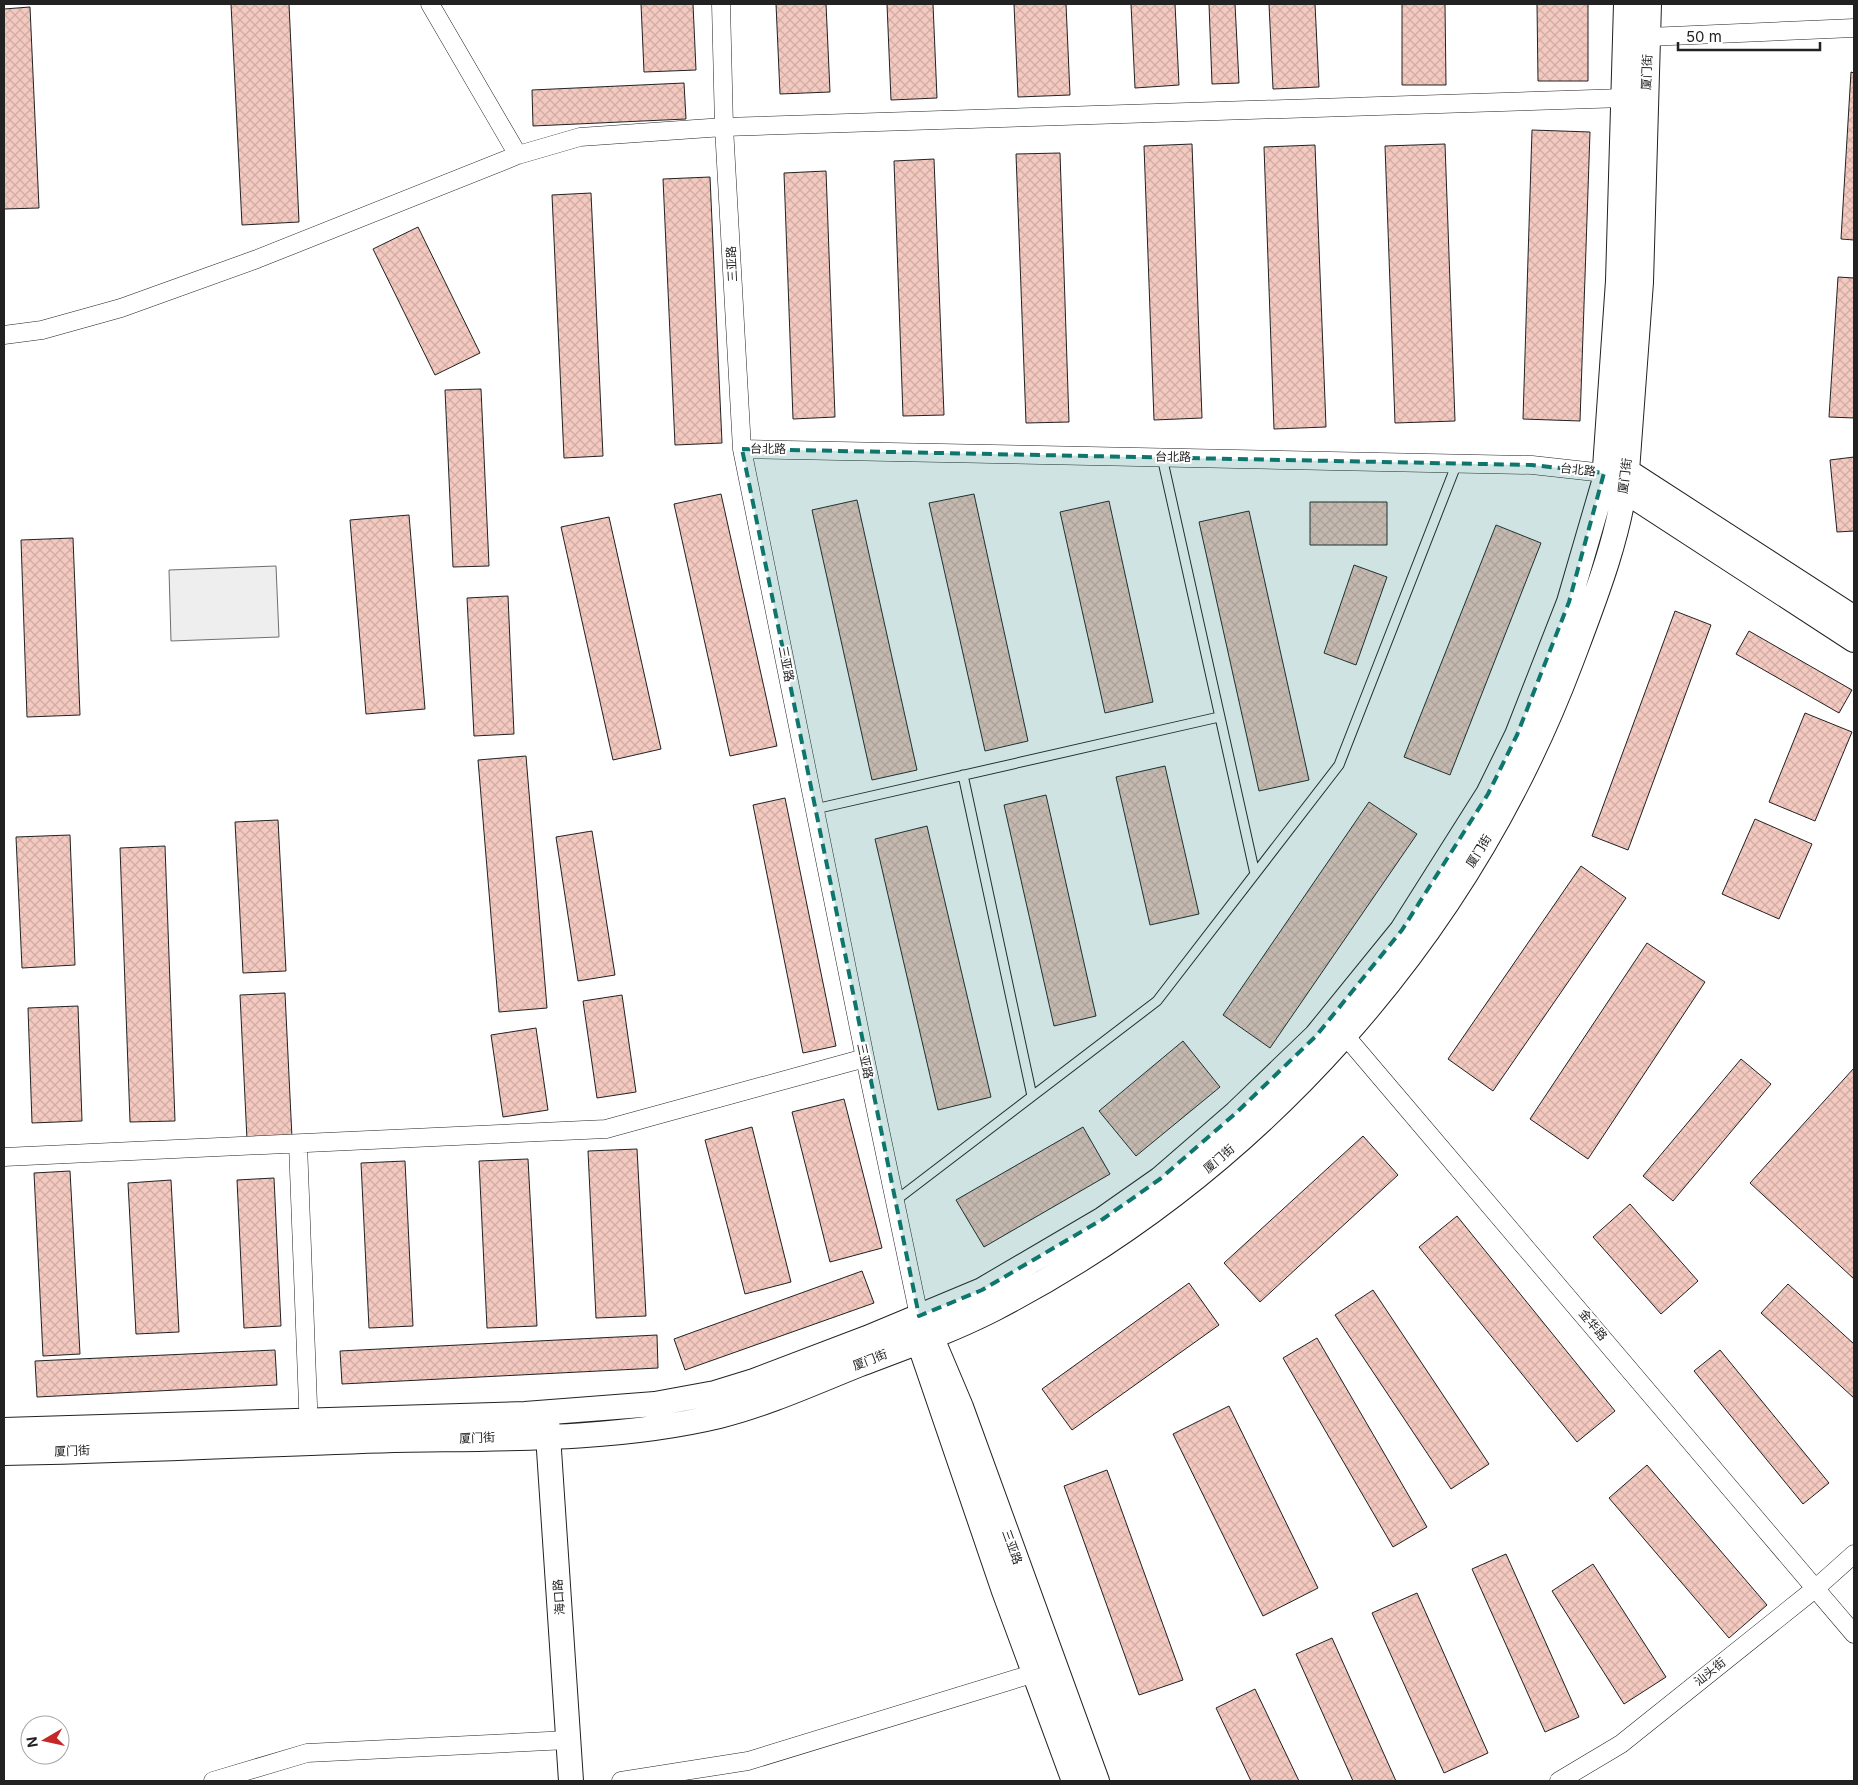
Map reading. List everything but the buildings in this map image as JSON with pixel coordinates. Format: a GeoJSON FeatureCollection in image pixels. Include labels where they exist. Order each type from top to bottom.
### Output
{"type":"FeatureCollection","features":[{"type":"Feature","properties":{"kind":"main road","name":"厦门街"},"geometry":{"type":"LineString","coordinates":[[923,1331],[982,1290],[1103,1219],[1160,1179],[1236,1113],[1316,1036],[1402,930],[1488,794],[1517,735],[1569,602],[1613,476],[1626,4]]}},
{"type":"Feature","properties":{"kind":"main road","name":"厦门街"},"geometry":{"type":"LineString","coordinates":[[4,1430],[309,1431],[547,1424],[714,1393],[772,1374],[992,1310],[1116,1238],[1174,1197],[1252,1130],[1333,1052],[1420,944],[1508,805],[1537,744],[1591,610],[1613,476],[1641,282],[1649,4]]}},
{"type":"Feature","properties":{"kind":"main road","name":"台北路"},"geometry":{"type":"LineString","coordinates":[[1613,476],[1854,618]]}},
{"type":"Feature","properties":{"kind":"main road","name":"台北路"},"geometry":{"type":"LineString","coordinates":[[1613,476],[1854,640]]}},
{"type":"Feature","properties":{"kind":"main road","name":"三亚路"},"geometry":{"type":"LineString","coordinates":[[923,1331],[1045,1670],[1074,1781]]}},
{"type":"Feature","properties":{"kind":"main road","name":"海口路"},"geometry":{"type":"LineString","coordinates":[[547,1424],[571,1781]]}},
{"type":"Feature","properties":{"kind":"main road","name":"厦门街"},"geometry":{"type":"LineString","coordinates":[[4,1453],[309,1431]]}},
{"type":"Feature","properties":{"kind":"main road","name":"三亚路"},"geometry":{"type":"LineString","coordinates":[[1045,1670],[1097,1781]]}},
{"type":"Feature","properties":{"kind":"street"},"geometry":{"type":"LineString","coordinates":[[430,4],[518,154]]}},
{"type":"Feature","properties":{"kind":"street","name":"三亚路"},"geometry":{"type":"LineString","coordinates":[[721,4],[724,127],[742,449],[864,1058],[923,1331]]}},
{"type":"Feature","properties":{"kind":"street"},"geometry":{"type":"LineString","coordinates":[[1626,30],[1648,37],[1854,28]]}},
{"type":"Feature","properties":{"kind":"street"},"geometry":{"type":"LineString","coordinates":[[4,334],[42,330],[121,308],[257,259],[518,154],[580,137],[724,127],[1624,98]]}},
{"type":"Feature","properties":{"kind":"street","name":"台北路"},"geometry":{"type":"LineString","coordinates":[[742,449],[1532,465],[1613,476]]}},
{"type":"Feature","properties":{"kind":"street","name":"金华路"},"geometry":{"type":"LineString","coordinates":[[1331,1018],[1345,1037],[1854,1634]]}},
{"type":"Feature","properties":{"kind":"street"},"geometry":{"type":"LineString","coordinates":[[4,1157],[606,1129],[864,1058]]}},
{"type":"Feature","properties":{"kind":"street"},"geometry":{"type":"LineString","coordinates":[[298,1144],[309,1431]]}},
{"type":"Feature","properties":{"kind":"street","name":"汕头街"},"geometry":{"type":"LineString","coordinates":[[1559,1781],[1621,1744],[1816,1588],[1854,1554]]}},
{"type":"Feature","properties":{"kind":"street"},"geometry":{"type":"LineString","coordinates":[[621,1781],[748,1761],[1045,1670]]}},
{"type":"Feature","properties":{"kind":"street"},"geometry":{"type":"LineString","coordinates":[[213,1781],[307,1753],[568,1740]]}},
{"type":"Feature","properties":{"kind":"lane"},"geometry":{"type":"LineString","coordinates":[[1162,457],[1255,874]]}},
{"type":"Feature","properties":{"kind":"lane"},"geometry":{"type":"LineString","coordinates":[[895,1201],[1157,1001],[1339,765],[1457,463]]}},
{"type":"Feature","properties":{"kind":"lane"},"geometry":{"type":"LineString","coordinates":[[815,809],[1219,717]]}},
{"type":"Feature","properties":{"kind":"lane"},"geometry":{"type":"LineString","coordinates":[[963,775],[1032,1096]]}},
{"type":"Feature","properties":{"kind":"highlighted area"},"geometry":{"type":"Polygon","coordinates":[[[742,449],[1532,465],[1604,473],[1569,602],[1517,735],[1488,794],[1402,930],[1316,1036],[1236,1113],[1160,1179],[1103,1219],[982,1290],[919,1316],[742,449]]]}},
{"type":"Feature","properties":{"kind":"shaded area"},"geometry":{"type":"Polygon","coordinates":[[[276,566],[279,637],[171,641],[169,570],[276,566]]]}}]}
